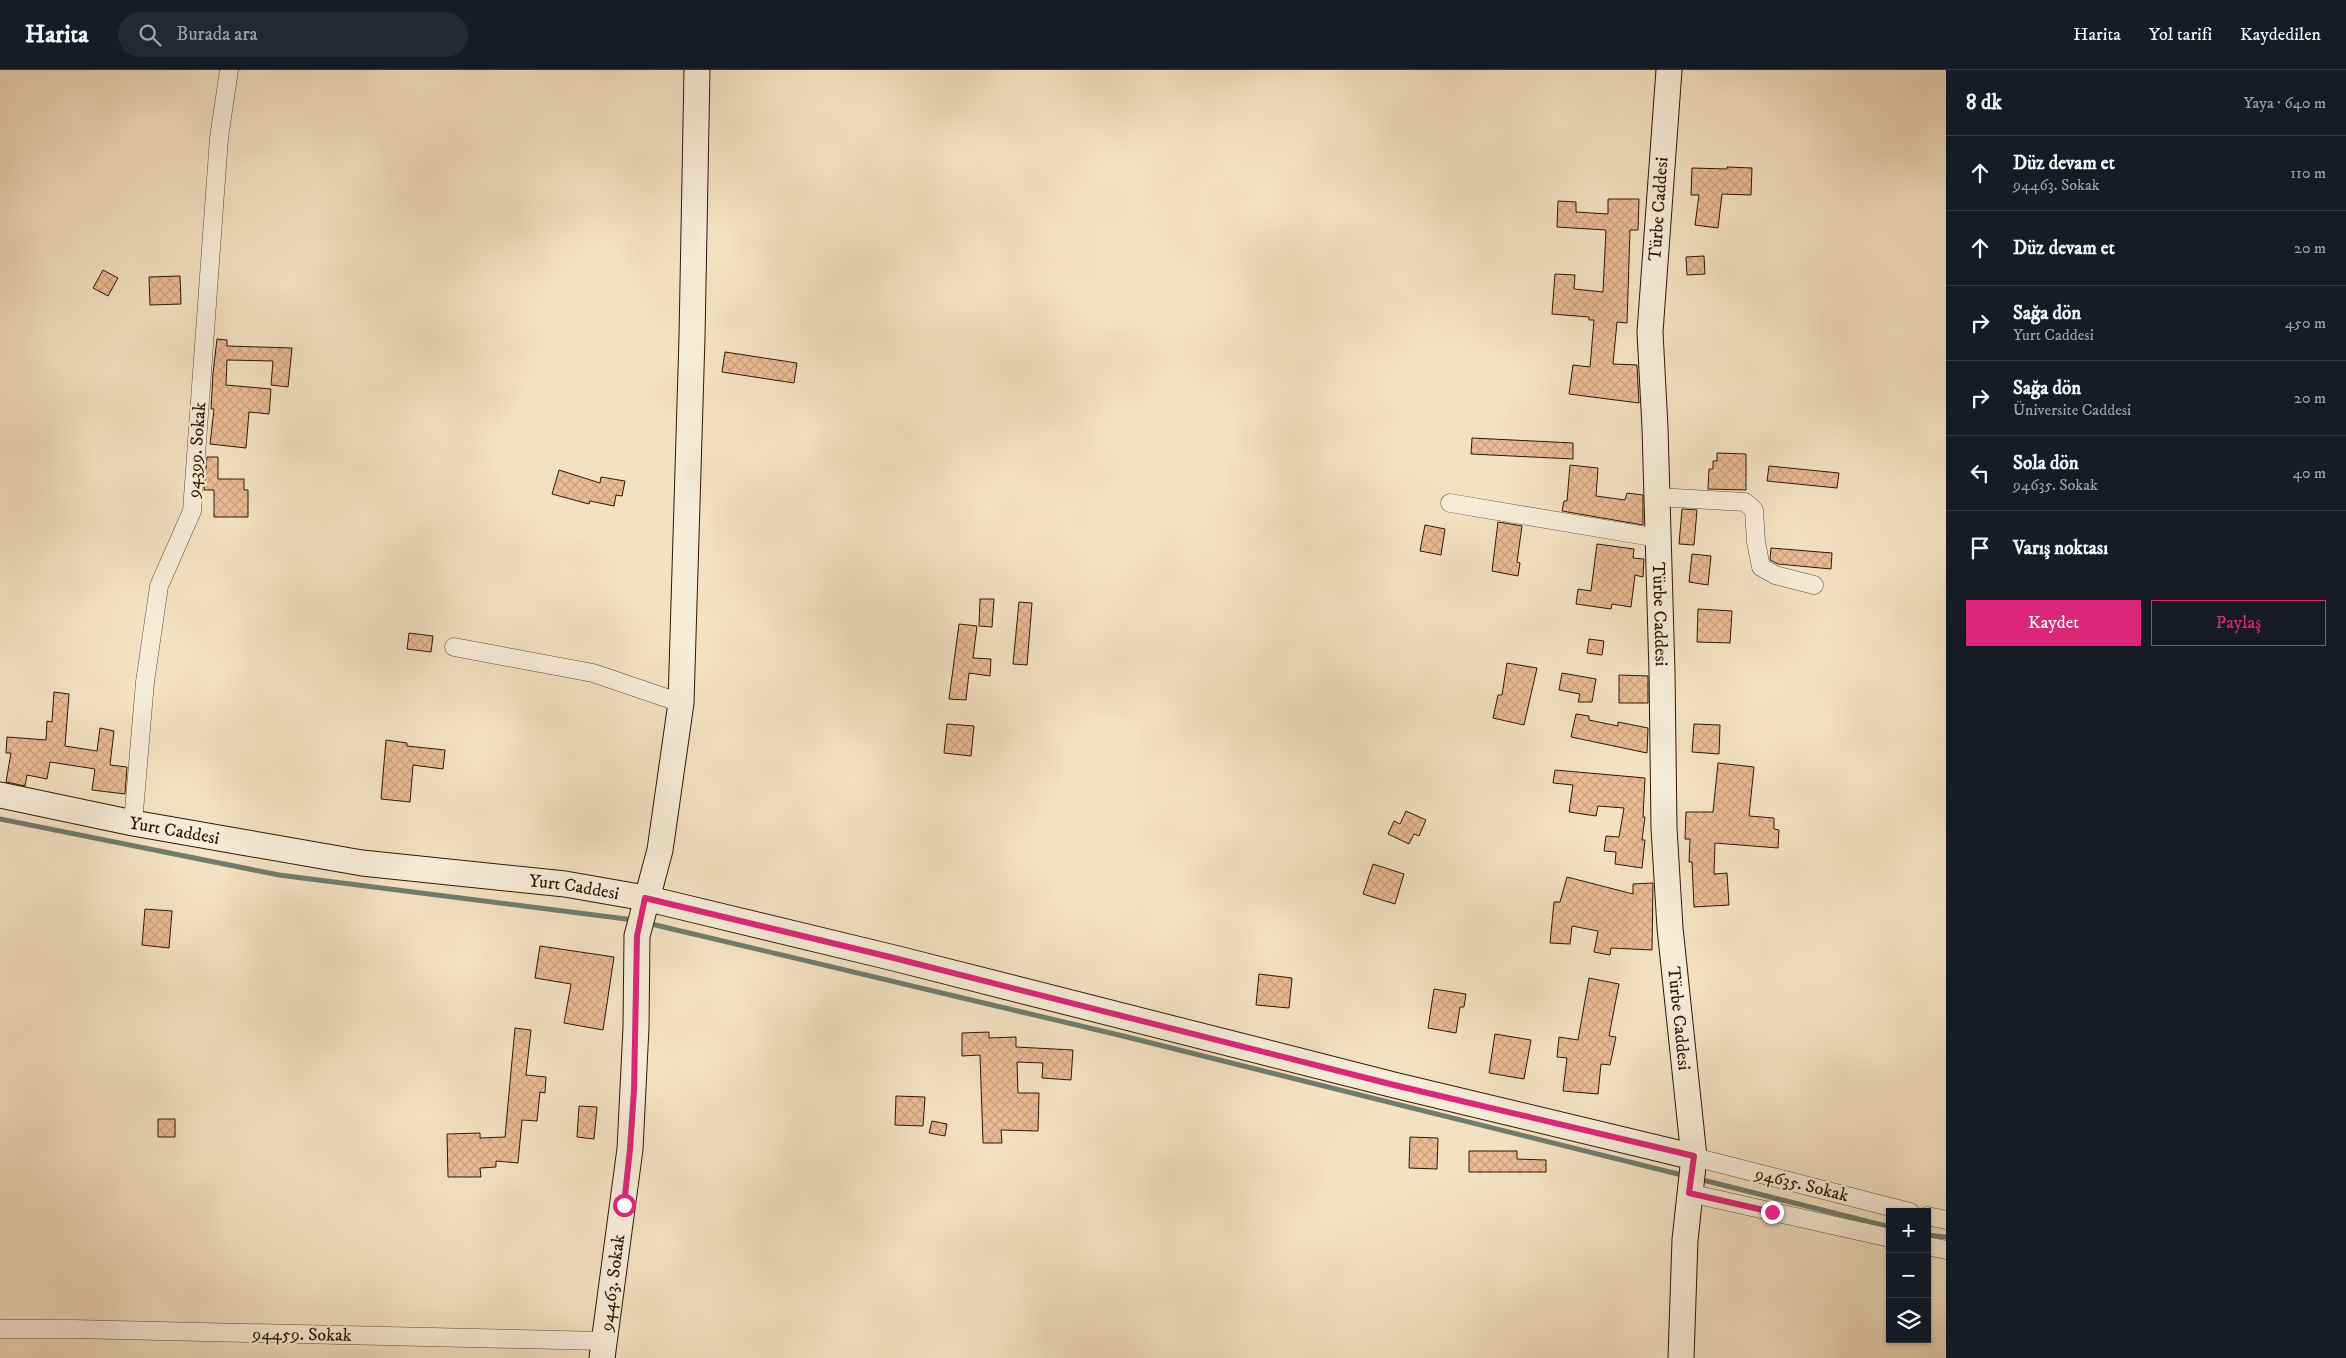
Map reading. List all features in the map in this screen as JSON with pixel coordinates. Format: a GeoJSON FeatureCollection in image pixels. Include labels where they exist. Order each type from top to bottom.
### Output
{"type":"FeatureCollection","features":[{"type":"Feature","properties":{"kind":"street","name":"94399. Sokak"},"geometry":{"type":"LineString","coordinates":[[134,823],[145,682],[159,586],[192,511],[219,148],[229,70]]}},
{"type":"Feature","properties":{"kind":"street","name":"94463. Sokak"},"geometry":{"type":"LineString","coordinates":[[603,1350],[630,1149],[636,1028],[637,936],[645,898],[660,850],[681,703],[692,328],[697,70]]}},
{"type":"Feature","properties":{"kind":"street","name":"Türbe Caddesi"},"geometry":{"type":"LineString","coordinates":[[1669,70],[1650,310],[1657,497],[1665,854],[1670,937],[1694,1156],[1689,1193],[1682,1290],[1681,1358]]}},
{"type":"Feature","properties":{"kind":"street"},"geometry":{"type":"LineString","coordinates":[[1657,497],[1745,502],[1754,510],[1756,542],[1761,567],[1775,575],[1814,585]]}},
{"type":"Feature","properties":{"kind":"street"},"geometry":{"type":"LineString","coordinates":[[1450,503],[1658,538]]}},
{"type":"Feature","properties":{"kind":"street"},"geometry":{"type":"LineString","coordinates":[[454,647],[593,673],[681,703]]}},
{"type":"Feature","properties":{"kind":"street","name":"Yurt Caddesi"},"geometry":{"type":"LineString","coordinates":[[0,795],[134,823],[362,863],[565,884],[645,898],[894,958],[1394,1085],[1694,1156]]}},
{"type":"Feature","properties":{"kind":"street","name":"94635. Sokak"},"geometry":{"type":"LineString","coordinates":[[1694,1156],[1895,1208]]}},
{"type":"Feature","properties":{"kind":"street","name":"94635. Sokak"},"geometry":{"type":"LineString","coordinates":[[1689,1193],[1886,1237]]}},
{"type":"Feature","properties":{"kind":"street"},"geometry":{"type":"LineString","coordinates":[[1931,1217],[1946,1220]]}},
{"type":"Feature","properties":{"kind":"street"},"geometry":{"type":"LineString","coordinates":[[1931,1247],[1946,1250]]}},
{"type":"Feature","properties":{"kind":"street","name":"94459. Sokak"},"geometry":{"type":"LineString","coordinates":[[0,1329],[93,1329],[603,1350]]}},
{"type":"Feature","properties":{"kind":"building"},"geometry":{"type":"Polygon","coordinates":[[[1727,167],[1752,168],[1751,195],[1722,194],[1718,228],[1695,225],[1699,195],[1691,195],[1692,168],[1727,169],[1727,167]]]}},
{"type":"Feature","properties":{"kind":"building"},"geometry":{"type":"Polygon","coordinates":[[[1608,199],[1639,199],[1638,230],[1630,230],[1627,323],[1617,322],[1613,364],[1637,365],[1639,403],[1569,394],[1573,365],[1590,367],[1594,320],[1589,320],[1589,317],[1552,314],[1555,274],[1575,275],[1574,289],[1603,292],[1606,230],[1557,227],[1558,201],[1576,202],[1576,212],[1608,214],[1608,199]]]}},
{"type":"Feature","properties":{"kind":"building"},"geometry":{"type":"Polygon","coordinates":[[[1704,256],[1705,274],[1687,275],[1686,257],[1704,256]]]}},
{"type":"Feature","properties":{"kind":"building"},"geometry":{"type":"Polygon","coordinates":[[[103,270],[118,278],[108,296],[93,288],[103,270]]]}},
{"type":"Feature","properties":{"kind":"building"},"geometry":{"type":"Polygon","coordinates":[[[180,276],[181,304],[150,305],[149,277],[180,276]]]}},
{"type":"Feature","properties":{"kind":"building"},"geometry":{"type":"Polygon","coordinates":[[[217,339],[227,340],[227,346],[292,348],[288,387],[271,385],[273,361],[227,360],[226,385],[271,389],[269,414],[249,412],[246,448],[210,444],[214,409],[211,409],[213,373],[217,339]]]}},
{"type":"Feature","properties":{"kind":"building"},"geometry":{"type":"Polygon","coordinates":[[[725,352],[797,363],[794,383],[722,372],[725,352]]]}},
{"type":"Feature","properties":{"kind":"building"},"geometry":{"type":"Polygon","coordinates":[[[1472,438],[1573,443],[1573,459],[1471,454],[1472,438]]]}},
{"type":"Feature","properties":{"kind":"building"},"geometry":{"type":"Polygon","coordinates":[[[1717,453],[1746,454],[1746,490],[1708,489],[1709,469],[1713,469],[1713,461],[1717,461],[1717,453]]]}},
{"type":"Feature","properties":{"kind":"building"},"geometry":{"type":"Polygon","coordinates":[[[207,457],[218,457],[218,479],[244,479],[244,490],[248,490],[248,517],[214,517],[214,490],[204,490],[207,457]]]}},
{"type":"Feature","properties":{"kind":"building"},"geometry":{"type":"Polygon","coordinates":[[[1570,465],[1598,468],[1596,496],[1625,500],[1627,493],[1643,495],[1643,525],[1562,511],[1564,501],[1567,501],[1570,465]]]}},
{"type":"Feature","properties":{"kind":"building"},"geometry":{"type":"Polygon","coordinates":[[[1769,466],[1839,473],[1837,488],[1767,481],[1769,466]]]}},
{"type":"Feature","properties":{"kind":"building"},"geometry":{"type":"Polygon","coordinates":[[[559,470],[600,483],[601,477],[625,481],[622,496],[616,495],[614,506],[590,501],[589,504],[552,494],[559,470]]]}},
{"type":"Feature","properties":{"kind":"building"},"geometry":{"type":"Polygon","coordinates":[[[1682,509],[1697,510],[1694,545],[1679,544],[1682,509]]]}},
{"type":"Feature","properties":{"kind":"building"},"geometry":{"type":"Polygon","coordinates":[[[1498,522],[1522,526],[1517,562],[1520,563],[1518,576],[1492,571],[1498,522]]]}},
{"type":"Feature","properties":{"kind":"building"},"geometry":{"type":"Polygon","coordinates":[[[1425,525],[1445,529],[1441,555],[1420,551],[1425,525]]]}},
{"type":"Feature","properties":{"kind":"building"},"geometry":{"type":"Polygon","coordinates":[[[1597,544],[1634,549],[1633,558],[1644,559],[1643,577],[1635,575],[1631,607],[1612,604],[1611,609],[1576,604],[1578,589],[1591,591],[1597,544]]]}},
{"type":"Feature","properties":{"kind":"building"},"geometry":{"type":"Polygon","coordinates":[[[1771,548],[1832,553],[1831,569],[1778,564],[1770,560],[1771,548]]]}},
{"type":"Feature","properties":{"kind":"building"},"geometry":{"type":"Polygon","coordinates":[[[1692,554],[1711,556],[1708,585],[1689,582],[1692,554]]]}},
{"type":"Feature","properties":{"kind":"building"},"geometry":{"type":"Polygon","coordinates":[[[980,599],[994,599],[992,627],[979,626],[980,599]]]}},
{"type":"Feature","properties":{"kind":"building"},"geometry":{"type":"Polygon","coordinates":[[[1019,602],[1032,603],[1027,665],[1013,664],[1019,602]]]}},
{"type":"Feature","properties":{"kind":"building"},"geometry":{"type":"Polygon","coordinates":[[[1698,609],[1732,611],[1730,643],[1697,642],[1698,609]]]}},
{"type":"Feature","properties":{"kind":"building"},"geometry":{"type":"Polygon","coordinates":[[[959,624],[977,626],[973,658],[991,659],[990,676],[969,673],[966,700],[949,699],[959,624]]]}},
{"type":"Feature","properties":{"kind":"building"},"geometry":{"type":"Polygon","coordinates":[[[409,633],[433,636],[431,652],[407,649],[409,633]]]}},
{"type":"Feature","properties":{"kind":"building"},"geometry":{"type":"Polygon","coordinates":[[[1589,639],[1604,641],[1602,655],[1587,653],[1589,639]]]}},
{"type":"Feature","properties":{"kind":"building"},"geometry":{"type":"Polygon","coordinates":[[[1507,663],[1537,668],[1524,725],[1493,718],[1498,695],[1502,695],[1507,663]]]}},
{"type":"Feature","properties":{"kind":"building"},"geometry":{"type":"Polygon","coordinates":[[[1562,673],[1596,679],[1592,702],[1578,702],[1580,694],[1559,690],[1562,673]]]}},
{"type":"Feature","properties":{"kind":"building"},"geometry":{"type":"Polygon","coordinates":[[[1619,675],[1648,676],[1648,703],[1619,703],[1619,675]]]}},
{"type":"Feature","properties":{"kind":"building"},"geometry":{"type":"Polygon","coordinates":[[[54,692],[69,694],[65,746],[97,751],[100,728],[114,731],[110,765],[127,767],[125,794],[92,790],[95,769],[50,762],[47,779],[27,775],[25,786],[6,782],[11,753],[6,753],[7,737],[46,740],[47,721],[52,722],[54,692]]]}},
{"type":"Feature","properties":{"kind":"building"},"geometry":{"type":"Polygon","coordinates":[[[1576,714],[1589,716],[1589,720],[1618,726],[1618,722],[1648,728],[1647,753],[1571,737],[1576,714]]]}},
{"type":"Feature","properties":{"kind":"building"},"geometry":{"type":"Polygon","coordinates":[[[947,724],[974,726],[971,756],[944,753],[947,724]]]}},
{"type":"Feature","properties":{"kind":"building"},"geometry":{"type":"Polygon","coordinates":[[[1694,724],[1720,725],[1719,754],[1692,752],[1694,724]]]}},
{"type":"Feature","properties":{"kind":"building"},"geometry":{"type":"Polygon","coordinates":[[[386,740],[407,743],[407,746],[445,750],[443,769],[413,765],[410,802],[381,799],[386,740]]]}},
{"type":"Feature","properties":{"kind":"building"},"geometry":{"type":"Polygon","coordinates":[[[1718,763],[1754,767],[1749,816],[1774,818],[1774,829],[1779,830],[1778,848],[1715,843],[1714,874],[1727,873],[1729,905],[1694,907],[1692,862],[1689,862],[1690,839],[1685,839],[1686,812],[1713,812],[1718,763]]]}},
{"type":"Feature","properties":{"kind":"building"},"geometry":{"type":"Polygon","coordinates":[[[1555,770],[1645,778],[1643,817],[1645,817],[1642,840],[1645,840],[1642,868],[1615,864],[1616,852],[1604,851],[1606,836],[1619,837],[1624,808],[1598,806],[1596,816],[1569,812],[1573,785],[1553,783],[1555,770]]]}},
{"type":"Feature","properties":{"kind":"building"},"geometry":{"type":"Polygon","coordinates":[[[1406,811],[1426,820],[1419,836],[1414,834],[1409,844],[1388,834],[1394,821],[1400,824],[1406,811]]]}},
{"type":"Feature","properties":{"kind":"building"},"geometry":{"type":"Polygon","coordinates":[[[1373,864],[1404,874],[1395,904],[1363,894],[1373,864]]]}},
{"type":"Feature","properties":{"kind":"building"},"geometry":{"type":"Polygon","coordinates":[[[1567,877],[1633,894],[1633,884],[1653,883],[1652,950],[1611,948],[1610,955],[1594,952],[1598,931],[1572,926],[1570,944],[1550,943],[1554,902],[1560,902],[1567,877]]]}},
{"type":"Feature","properties":{"kind":"building"},"geometry":{"type":"Polygon","coordinates":[[[145,909],[172,911],[169,948],[142,945],[145,909]]]}},
{"type":"Feature","properties":{"kind":"building"},"geometry":{"type":"Polygon","coordinates":[[[540,946],[614,957],[603,1030],[564,1023],[571,984],[535,978],[540,946]]]}},
{"type":"Feature","properties":{"kind":"building"},"geometry":{"type":"Polygon","coordinates":[[[1259,974],[1292,978],[1289,1008],[1256,1005],[1259,974]]]}},
{"type":"Feature","properties":{"kind":"building"},"geometry":{"type":"Polygon","coordinates":[[[1589,978],[1619,984],[1609,1036],[1616,1037],[1610,1065],[1601,1064],[1598,1094],[1563,1091],[1567,1058],[1557,1057],[1559,1037],[1578,1040],[1589,978]]]}},
{"type":"Feature","properties":{"kind":"building"},"geometry":{"type":"Polygon","coordinates":[[[1434,989],[1466,994],[1464,1007],[1460,1007],[1456,1033],[1428,1028],[1434,989]]]}},
{"type":"Feature","properties":{"kind":"building"},"geometry":{"type":"Polygon","coordinates":[[[515,1028],[531,1030],[526,1075],[546,1077],[545,1093],[540,1092],[537,1121],[522,1120],[518,1163],[496,1161],[496,1167],[480,1168],[481,1177],[448,1177],[447,1134],[480,1133],[480,1138],[505,1137],[515,1028]]]}},
{"type":"Feature","properties":{"kind":"building"},"geometry":{"type":"Polygon","coordinates":[[[989,1032],[989,1038],[1016,1037],[1016,1047],[1073,1050],[1071,1080],[1042,1078],[1043,1063],[1017,1062],[1018,1093],[1039,1093],[1038,1131],[1001,1130],[1002,1143],[983,1143],[980,1055],[962,1056],[962,1033],[989,1032]]]}},
{"type":"Feature","properties":{"kind":"building"},"geometry":{"type":"Polygon","coordinates":[[[1495,1034],[1531,1040],[1524,1079],[1489,1073],[1495,1034]]]}},
{"type":"Feature","properties":{"kind":"building"},"geometry":{"type":"Polygon","coordinates":[[[896,1096],[925,1097],[923,1126],[895,1125],[896,1096]]]}},
{"type":"Feature","properties":{"kind":"building"},"geometry":{"type":"Polygon","coordinates":[[[579,1106],[597,1107],[594,1139],[577,1137],[579,1106]]]}},
{"type":"Feature","properties":{"kind":"building"},"geometry":{"type":"Polygon","coordinates":[[[158,1119],[175,1119],[175,1137],[158,1137],[158,1119]]]}},
{"type":"Feature","properties":{"kind":"building"},"geometry":{"type":"Polygon","coordinates":[[[932,1121],[947,1124],[945,1136],[929,1133],[932,1121]]]}},
{"type":"Feature","properties":{"kind":"building"},"geometry":{"type":"Polygon","coordinates":[[[1410,1137],[1438,1138],[1437,1169],[1409,1168],[1410,1137]]]}},
{"type":"Feature","properties":{"kind":"building"},"geometry":{"type":"Polygon","coordinates":[[[1469,1151],[1517,1151],[1517,1159],[1546,1160],[1546,1172],[1469,1172],[1469,1151]]]}},
{"type":"Feature","properties":{"kind":"waterway"},"geometry":{"type":"LineString","coordinates":[[0,819],[279,875],[634,920]]}},
{"type":"Feature","properties":{"kind":"waterway"},"geometry":{"type":"LineString","coordinates":[[647,923],[1123,1036],[1686,1176]]}},
{"type":"Feature","properties":{"kind":"waterway"},"geometry":{"type":"LineString","coordinates":[[1699,1179],[1886,1226]]}},
{"type":"Feature","properties":{"kind":"waterway"},"geometry":{"type":"LineString","coordinates":[[1931,1235],[1946,1237]]}},
{"type":"Feature","properties":{"kind":"route"},"geometry":{"type":"LineString","coordinates":[[624,1205],[634,1090],[637,936],[645,898],[894,958],[1394,1085],[1694,1156],[1689,1193],[1772,1212]]}}]}
